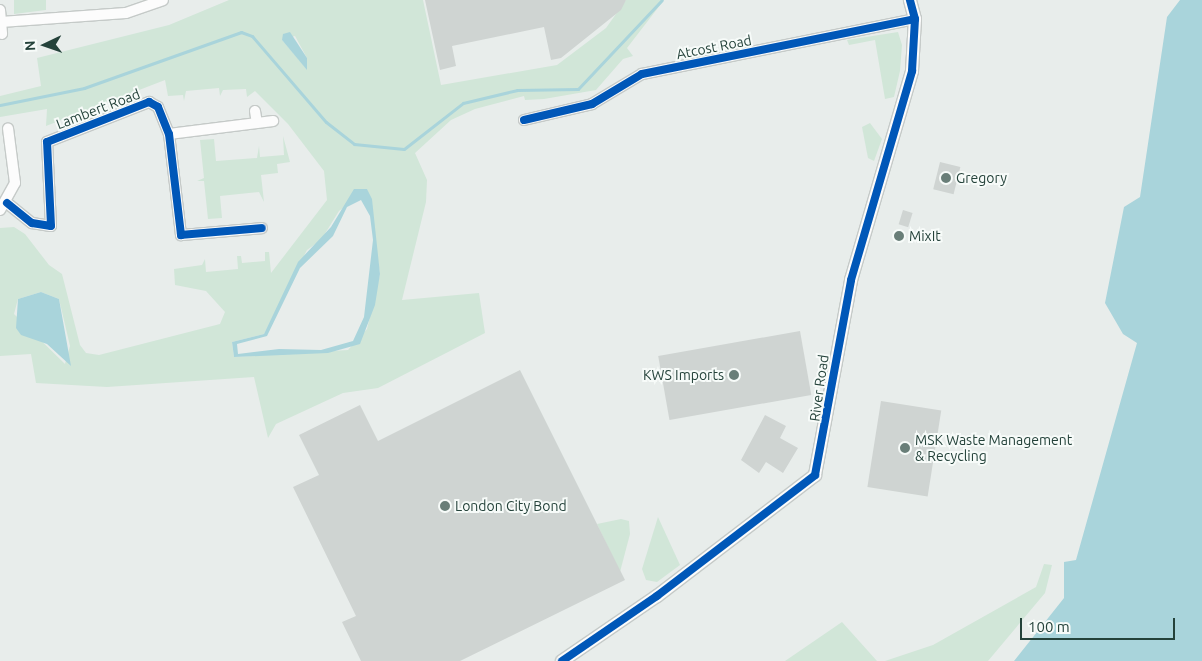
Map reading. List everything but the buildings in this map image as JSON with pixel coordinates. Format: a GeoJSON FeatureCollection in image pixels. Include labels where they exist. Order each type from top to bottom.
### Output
{"type":"FeatureCollection","features":[{"type":"Feature","properties":{"kind":"street"},"geometry":{"type":"LineString","coordinates":[[1,22],[126,13],[163,0]]}},
{"type":"Feature","properties":{"kind":"street","name":"River Road"},"geometry":{"type":"LineString","coordinates":[[562,661],[815,475],[851,280],[912,71],[915,19],[910,0]]}},
{"type":"Feature","properties":{"kind":"street"},"geometry":{"type":"LineString","coordinates":[[0,10],[2,34]]}},
{"type":"Feature","properties":{"kind":"street","name":"Atcost Road"},"geometry":{"type":"LineString","coordinates":[[524,120],[592,104],[642,74],[915,19]]}},
{"type":"Feature","properties":{"kind":"street","name":"Lambert Road"},"geometry":{"type":"LineString","coordinates":[[4,207],[32,223],[51,226],[47,142],[149,102],[158,107],[169,134]]}},
{"type":"Feature","properties":{"kind":"street"},"geometry":{"type":"LineString","coordinates":[[255,111],[256,123]]}},
{"type":"Feature","properties":{"kind":"street"},"geometry":{"type":"LineString","coordinates":[[262,228],[181,235],[169,134],[273,121]]}},
{"type":"Feature","properties":{"kind":"street"},"geometry":{"type":"LineString","coordinates":[[4,207],[15,183],[8,128]]}},
{"type":"Feature","properties":{"kind":"green space"},"geometry":{"type":"Polygon","coordinates":[[[14,0],[46,0],[46,10],[14,14],[14,0]]]}},
{"type":"Feature","properties":{"kind":"green space"},"geometry":{"type":"Polygon","coordinates":[[[229,0],[423,0],[441,85],[557,65],[606,28],[626,0],[664,0],[627,48],[633,56],[623,59],[596,90],[544,99],[525,100],[524,96],[475,109],[451,120],[415,153],[427,180],[426,202],[402,300],[479,293],[485,333],[378,388],[343,393],[276,424],[268,438],[254,377],[107,387],[36,383],[31,354],[0,356],[0,228],[14,227],[25,234],[49,265],[62,274],[80,345],[86,353],[99,355],[220,324],[225,312],[206,291],[175,285],[174,269],[202,265],[205,259],[206,272],[238,269],[237,256],[241,256],[242,263],[265,261],[265,252],[269,252],[271,273],[327,200],[324,171],[288,124],[255,91],[247,97],[246,89],[223,90],[220,96],[219,88],[186,91],[184,101],[183,95],[168,96],[165,80],[46,126],[47,109],[0,117],[0,96],[41,86],[37,58],[169,25],[229,0]],[[295,36],[282,40],[307,69],[307,58],[295,36]],[[367,189],[339,211],[321,240],[307,250],[264,334],[232,342],[234,357],[348,350],[367,329],[380,274],[367,189]],[[41,292],[18,299],[14,314],[65,364],[70,346],[59,299],[41,292]]]}},
{"type":"Feature","properties":{"kind":"green space"},"geometry":{"type":"Polygon","coordinates":[[[898,32],[902,45],[900,71],[894,97],[885,99],[875,40],[849,45],[847,40],[898,32]]]}},
{"type":"Feature","properties":{"kind":"green space"},"geometry":{"type":"Polygon","coordinates":[[[870,123],[882,139],[874,161],[868,158],[862,127],[870,123]]]}},
{"type":"Feature","properties":{"kind":"green space"},"geometry":{"type":"Polygon","coordinates":[[[283,136],[290,162],[277,164],[278,173],[261,175],[264,202],[259,192],[220,196],[222,218],[208,219],[204,181],[197,181],[204,178],[200,140],[214,139],[216,161],[257,158],[259,146],[260,157],[284,155],[283,136]]]}},
{"type":"Feature","properties":{"kind":"green space"},"geometry":{"type":"Polygon","coordinates":[[[658,517],[680,565],[657,582],[646,580],[642,569],[658,517]]]}},
{"type":"Feature","properties":{"kind":"green space"},"geometry":{"type":"Polygon","coordinates":[[[621,519],[629,521],[630,534],[620,572],[597,524],[621,519]]]}},
{"type":"Feature","properties":{"kind":"green space"},"geometry":{"type":"Polygon","coordinates":[[[1044,564],[1052,565],[1045,593],[988,661],[885,661],[933,645],[1036,587],[1044,564]]]}},
{"type":"Feature","properties":{"kind":"green space"},"geometry":{"type":"Polygon","coordinates":[[[842,622],[877,661],[785,661],[842,622]]]}},
{"type":"Feature","properties":{"kind":"water"},"geometry":{"type":"Polygon","coordinates":[[[1180,0],[1202,0],[1202,661],[1014,661],[1064,598],[1064,562],[1076,560],[1137,343],[1123,334],[1105,303],[1124,207],[1140,197],[1167,17],[1180,0]]]}},
{"type":"Feature","properties":{"kind":"water"},"geometry":{"type":"Polygon","coordinates":[[[290,32],[307,58],[307,70],[282,40],[283,34],[290,32]]]}},
{"type":"Feature","properties":{"kind":"water"},"geometry":{"type":"Polygon","coordinates":[[[354,189],[367,189],[372,199],[380,274],[375,305],[360,344],[328,353],[234,357],[232,342],[264,334],[298,262],[331,227],[354,189]],[[361,200],[347,207],[333,236],[300,268],[267,336],[237,344],[238,354],[279,349],[321,350],[353,341],[364,317],[373,240],[370,216],[361,200]]]}},
{"type":"Feature","properties":{"kind":"water"},"geometry":{"type":"Polygon","coordinates":[[[41,292],[59,299],[71,366],[47,344],[21,335],[16,328],[18,299],[41,292]]]}},
{"type":"Feature","properties":{"kind":"waterway"},"geometry":{"type":"LineString","coordinates":[[0,105],[84,88],[241,32],[252,36],[326,122],[354,144],[404,149],[463,103],[517,90],[578,89],[662,0]]}},
{"type":"Feature","properties":{"kind":"cycle path"},"geometry":{"type":"LineString","coordinates":[[562,661],[657,596],[815,475],[851,280],[912,71],[915,19],[910,0]]}},
{"type":"Feature","properties":{"kind":"cycle path"},"geometry":{"type":"LineString","coordinates":[[524,120],[592,104],[642,74],[915,19]]}},
{"type":"Feature","properties":{"kind":"cycle path"},"geometry":{"type":"LineString","coordinates":[[7,203],[32,223],[51,226],[47,142],[149,102],[158,107],[169,134],[181,235],[262,228]]}},
{"type":"Feature","properties":{"kind":"place","name":"Gregory"},"geometry":{"type":"Point","coordinates":[946,178]}},
{"type":"Feature","properties":{"kind":"place","name":"MixIt"},"geometry":{"type":"Point","coordinates":[899,236]}},
{"type":"Feature","properties":{"kind":"place","name":"KWS Imports"},"geometry":{"type":"Point","coordinates":[734,375]}},
{"type":"Feature","properties":{"kind":"place","name":"MSK Waste Management & Recycling"},"geometry":{"type":"Point","coordinates":[905,448]}},
{"type":"Feature","properties":{"kind":"place","name":"London City Bond"},"geometry":{"type":"Point","coordinates":[445,506]}}]}
